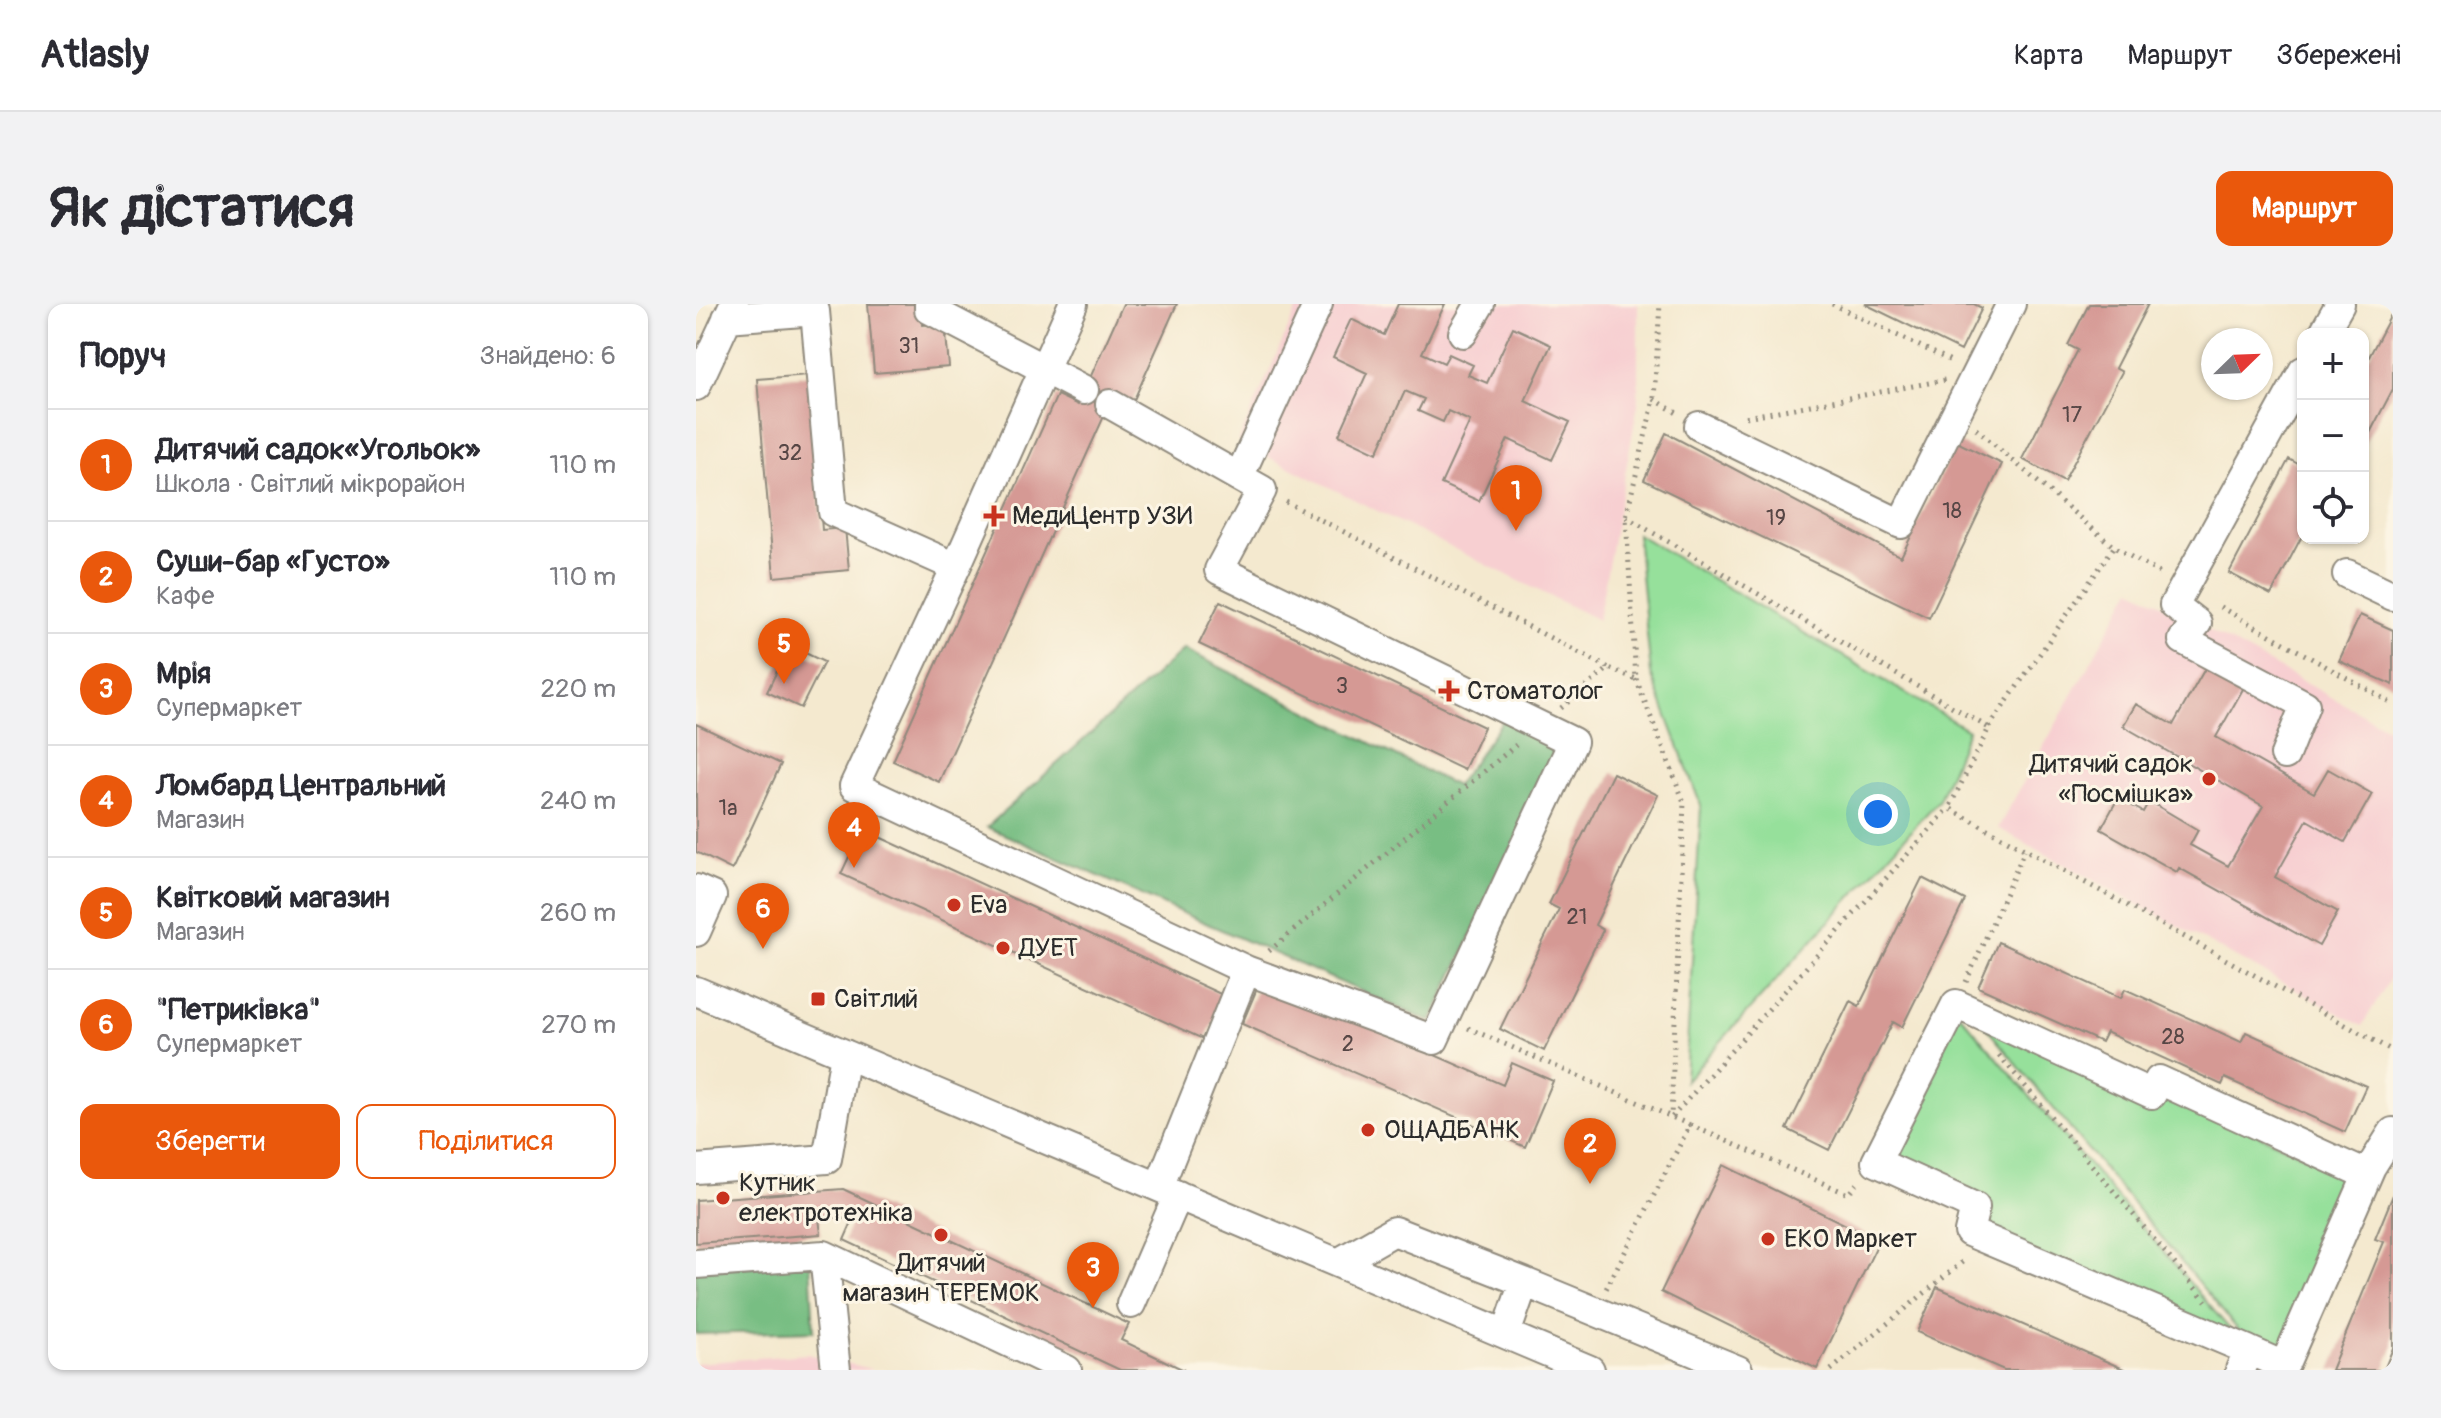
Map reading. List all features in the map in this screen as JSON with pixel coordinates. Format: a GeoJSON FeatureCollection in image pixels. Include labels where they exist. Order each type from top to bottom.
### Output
{"type":"FeatureCollection","features":[{"type":"Feature","properties":{"kind":"street"},"geometry":{"type":"LineString","coordinates":[[929,304],[929,309],[1084,390]]}},
{"type":"Feature","properties":{"kind":"street"},"geometry":{"type":"LineString","coordinates":[[1073,304],[854,786],[1246,970],[1434,1040],[1573,742],[1219,570],[1318,304]]}},
{"type":"Feature","properties":{"kind":"street"},"geometry":{"type":"LineString","coordinates":[[1463,333],[1480,304]]}},
{"type":"Feature","properties":{"kind":"street"},"geometry":{"type":"LineString","coordinates":[[1699,426],[1901,524],[2011,304]]}},
{"type":"Feature","properties":{"kind":"street"},"geometry":{"type":"LineString","coordinates":[[2326,328],[2340,304]]}},
{"type":"Feature","properties":{"kind":"street"},"geometry":{"type":"LineString","coordinates":[[696,386],[731,311],[815,311],[833,512],[956,567]]}},
{"type":"Feature","properties":{"kind":"street"},"geometry":{"type":"LineString","coordinates":[[2285,755],[2305,705],[2183,640],[2197,623],[2174,605],[2297,382]]}},
{"type":"Feature","properties":{"kind":"street"},"geometry":{"type":"LineString","coordinates":[[1110,404],[1250,483]]}},
{"type":"Feature","properties":{"kind":"street"},"geometry":{"type":"LineString","coordinates":[[2347,574],[2393,596]]}},
{"type":"Feature","properties":{"kind":"street"},"geometry":{"type":"LineString","coordinates":[[696,889],[712,896],[696,932]]}},
{"type":"Feature","properties":{"kind":"street"},"geometry":{"type":"LineString","coordinates":[[1131,1304],[1246,970]]}},
{"type":"Feature","properties":{"kind":"street"},"geometry":{"type":"LineString","coordinates":[[696,991],[1590,1370]]}},
{"type":"Feature","properties":{"kind":"street"},"geometry":{"type":"LineString","coordinates":[[2367,1175],[2159,1080],[2152,1094],[1956,1004],[1876,1162],[1975,1207],[1969,1232],[2244,1360],[2286,1368],[2367,1175],[2393,1132]]}},
{"type":"Feature","properties":{"kind":"street"},"geometry":{"type":"LineString","coordinates":[[696,1169],[827,1159],[845,1054]]}},
{"type":"Feature","properties":{"kind":"street"},"geometry":{"type":"LineString","coordinates":[[1338,1263],[1394,1231],[1738,1370]]}},
{"type":"Feature","properties":{"kind":"street"},"geometry":{"type":"LineString","coordinates":[[696,1264],[824,1255],[1067,1370]]}},
{"type":"Feature","properties":{"kind":"street"},"geometry":{"type":"LineString","coordinates":[[824,1255],[836,1370]]}},
{"type":"Feature","properties":{"kind":"street"},"geometry":{"type":"LineString","coordinates":[[1506,1334],[1524,1282]]}},
{"type":"Feature","properties":{"kind":"path"},"geometry":{"type":"LineString","coordinates":[[1660,304],[1654,399],[1626,517],[1636,679],[1684,802],[1671,1117]]}},
{"type":"Feature","properties":{"kind":"path"},"geometry":{"type":"LineString","coordinates":[[1832,304],[1976,374]]}},
{"type":"Feature","properties":{"kind":"path"},"geometry":{"type":"LineString","coordinates":[[1745,418],[1976,374]]}},
{"type":"Feature","properties":{"kind":"path"},"geometry":{"type":"LineString","coordinates":[[1654,399],[1699,426]]}},
{"type":"Feature","properties":{"kind":"path"},"geometry":{"type":"LineString","coordinates":[[1250,483],[1609,668],[1636,679]]}},
{"type":"Feature","properties":{"kind":"path"},"geometry":{"type":"LineString","coordinates":[[1626,517],[1989,728]]}},
{"type":"Feature","properties":{"kind":"path"},"geometry":{"type":"LineString","coordinates":[[1671,1117],[1949,808],[1989,728],[2114,547]]}},
{"type":"Feature","properties":{"kind":"path"},"geometry":{"type":"LineString","coordinates":[[1246,970],[1609,668]]}},
{"type":"Feature","properties":{"kind":"path"},"geometry":{"type":"LineString","coordinates":[[1949,808],[2393,1051]]}},
{"type":"Feature","properties":{"kind":"path"},"geometry":{"type":"LineString","coordinates":[[1956,1004],[2025,850]]}},
{"type":"Feature","properties":{"kind":"path"},"geometry":{"type":"LineString","coordinates":[[1445,1018],[1848,1194],[1876,1162]]}},
{"type":"Feature","properties":{"kind":"path"},"geometry":{"type":"LineString","coordinates":[[1997,1052],[2209,1304]]}},
{"type":"Feature","properties":{"kind":"path"},"geometry":{"type":"LineString","coordinates":[[1595,1312],[1690,1125]]}},
{"type":"Feature","properties":{"kind":"path"},"geometry":{"type":"LineString","coordinates":[[1831,1370],[1966,1259],[1963,1246]]}},
{"type":"Feature","properties":{"kind":"shaded area"},"geometry":{"type":"Polygon","coordinates":[[[1299,304],[1638,304],[1638,404],[1598,620],[1238,442],[1299,304]]]}},
{"type":"Feature","properties":{"kind":"shaded area","name":"Дитячий садок «Посмішка»"},"geometry":{"type":"Polygon","coordinates":[[[2132,588],[2393,731],[2393,973],[2362,1026],[1998,828],[2132,588]]]}},
{"type":"Feature","properties":{"kind":"shaded area"},"geometry":{"type":"Polygon","coordinates":[[[807,1354],[875,1370],[696,1370],[696,1363],[807,1354]]]}},
{"type":"Feature","properties":{"kind":"green space"},"geometry":{"type":"Polygon","coordinates":[[[1637,534],[1968,730],[1939,800],[1685,1081],[1701,806],[1651,674],[1637,534]]]}},
{"type":"Feature","properties":{"kind":"green space"},"geometry":{"type":"Polygon","coordinates":[[[1184,649],[1456,786],[1503,720],[1560,745],[1431,1022],[987,827],[1184,649]]]}},
{"type":"Feature","properties":{"kind":"green space"},"geometry":{"type":"Polygon","coordinates":[[[1957,1011],[2239,1340],[1974,1227],[1983,1205],[1879,1164],[1957,1011]]]}},
{"type":"Feature","properties":{"kind":"green space"},"geometry":{"type":"Polygon","coordinates":[[[1974,1013],[2160,1089],[2357,1180],[2277,1356],[2248,1342],[1974,1013]]]}},
{"type":"Feature","properties":{"kind":"green space"},"geometry":{"type":"Polygon","coordinates":[[[810,1261],[814,1331],[696,1334],[696,1269],[810,1261]]]}},
{"type":"Feature","properties":{"kind":"building"},"geometry":{"type":"Polygon","coordinates":[[[868,304],[920,304],[922,325],[945,324],[949,367],[874,373],[868,304]]]}},
{"type":"Feature","properties":{"kind":"building"},"geometry":{"type":"Polygon","coordinates":[[[1123,304],[1177,304],[1133,402],[1114,394],[939,782],[893,761],[1057,395],[1078,405],[1123,304]]]}},
{"type":"Feature","properties":{"kind":"building"},"geometry":{"type":"Polygon","coordinates":[[[1398,304],[1445,304],[1422,353],[1444,363],[1449,354],[1473,365],[1468,375],[1487,383],[1513,327],[1551,345],[1525,401],[1570,422],[1552,460],[1508,439],[1479,501],[1441,484],[1470,421],[1448,411],[1443,422],[1418,411],[1424,399],[1405,391],[1377,453],[1339,435],[1367,373],[1333,357],[1351,319],[1384,335],[1398,304]]]}},
{"type":"Feature","properties":{"kind":"building"},"geometry":{"type":"Polygon","coordinates":[[[1865,304],[1974,304],[1982,308],[1961,351],[1865,304]]]}},
{"type":"Feature","properties":{"kind":"building"},"geometry":{"type":"Polygon","coordinates":[[[2089,304],[2148,304],[2115,368],[2122,372],[2064,481],[2022,459],[2078,350],[2068,345],[2089,304]]]}},
{"type":"Feature","properties":{"kind":"building"},"geometry":{"type":"Polygon","coordinates":[[[2393,311],[2393,389],[2369,435],[2369,400],[2369,357],[2393,311]]]}},
{"type":"Feature","properties":{"kind":"building"},"geometry":{"type":"Polygon","coordinates":[[[809,375],[822,530],[845,528],[849,570],[774,577],[757,379],[809,375]]]}},
{"type":"Feature","properties":{"kind":"building"},"geometry":{"type":"Polygon","coordinates":[[[1666,433],[1901,557],[1957,442],[2002,464],[1929,618],[1644,480],[1666,433]]]}},
{"type":"Feature","properties":{"kind":"building"},"geometry":{"type":"Polygon","coordinates":[[[2289,459],[2297,463],[2298,544],[2271,595],[2229,573],[2289,459]]]}},
{"type":"Feature","properties":{"kind":"building"},"geometry":{"type":"Polygon","coordinates":[[[1220,601],[1484,727],[1464,770],[1199,644],[1220,601]]]}},
{"type":"Feature","properties":{"kind":"building"},"geometry":{"type":"Polygon","coordinates":[[[2360,615],[2393,630],[2393,685],[2339,661],[2360,615]]]}},
{"type":"Feature","properties":{"kind":"building"},"geometry":{"type":"Polygon","coordinates":[[[789,645],[824,662],[801,708],[767,692],[789,645]]]}},
{"type":"Feature","properties":{"kind":"building"},"geometry":{"type":"Polygon","coordinates":[[[2211,658],[2248,680],[2216,737],[2314,793],[2328,769],[2372,794],[2345,842],[2307,820],[2275,877],[2338,912],[2319,946],[2179,868],[2177,872],[2101,829],[2118,798],[2143,812],[2149,801],[2198,830],[2190,845],[2228,866],[2263,806],[2123,726],[2136,704],[2173,725],[2211,658]]]}},
{"type":"Feature","properties":{"kind":"building"},"geometry":{"type":"Polygon","coordinates":[[[696,724],[781,764],[732,870],[696,852],[696,724]]]}},
{"type":"Feature","properties":{"kind":"building"},"geometry":{"type":"Polygon","coordinates":[[[1613,773],[1658,795],[1595,925],[1603,930],[1544,1051],[1500,1029],[1559,909],[1549,904],[1613,773]]]}},
{"type":"Feature","properties":{"kind":"building"},"geometry":{"type":"Polygon","coordinates":[[[862,829],[1225,996],[1205,1040],[841,874],[862,829]]]}},
{"type":"Feature","properties":{"kind":"building"},"geometry":{"type":"Polygon","coordinates":[[[1922,878],[1965,900],[1902,1027],[1893,1022],[1829,1150],[1787,1129],[1850,1001],[1859,1006],[1922,878]]]}},
{"type":"Feature","properties":{"kind":"building"},"geometry":{"type":"Polygon","coordinates":[[[1998,942],[2121,998],[2125,989],[2241,1042],[2246,1032],[2366,1086],[2345,1132],[2225,1078],[2222,1085],[2106,1032],[2101,1042],[1978,987],[1998,942]]]}},
{"type":"Feature","properties":{"kind":"building"},"geometry":{"type":"Polygon","coordinates":[[[1261,979],[1503,1085],[1512,1063],[1553,1081],[1525,1147],[1242,1024],[1261,979]]]}},
{"type":"Feature","properties":{"kind":"building"},"geometry":{"type":"Polygon","coordinates":[[[1723,1165],[1879,1241],[1817,1369],[1661,1292],[1723,1165]]]}},
{"type":"Feature","properties":{"kind":"building"},"geometry":{"type":"Polygon","coordinates":[[[843,1189],[1129,1324],[1121,1340],[1184,1370],[1120,1370],[844,1240],[852,1222],[840,1217],[819,1218],[821,1234],[696,1243],[696,1200],[843,1189]]]}},
{"type":"Feature","properties":{"kind":"building"},"geometry":{"type":"Polygon","coordinates":[[[2393,1195],[2393,1348],[2384,1370],[2331,1370],[2384,1242],[2375,1239],[2393,1195]]]}},
{"type":"Feature","properties":{"kind":"building"},"geometry":{"type":"Polygon","coordinates":[[[1937,1287],[2126,1370],[2004,1370],[1917,1332],[1937,1287]]]}},
{"type":"Feature","properties":{"kind":"place","name":"МедиЦентр УЗИ"},"geometry":{"type":"Point","coordinates":[994,516]}},
{"type":"Feature","properties":{"kind":"place","name":"Дитячий садок«Угольок»"},"geometry":{"type":"Point","coordinates":[1516,531]}},
{"type":"Feature","properties":{"kind":"place","name":"Квітковий магазин"},"geometry":{"type":"Point","coordinates":[784,684]}},
{"type":"Feature","properties":{"kind":"place","name":"Стоматолог"},"geometry":{"type":"Point","coordinates":[1449,691]}},
{"type":"Feature","properties":{"kind":"place","name":"Дитячий садок «Посмішка»"},"geometry":{"type":"Point","coordinates":[2209,779]}},
{"type":"Feature","properties":{"kind":"place","name":"Ломбард Центральний"},"geometry":{"type":"Point","coordinates":[854,868]}},
{"type":"Feature","properties":{"kind":"place","name":"Eva"},"geometry":{"type":"Point","coordinates":[954,905]}},
{"type":"Feature","properties":{"kind":"place","name":"ДУЕТ"},"geometry":{"type":"Point","coordinates":[1003,948]}},
{"type":"Feature","properties":{"kind":"place","name":"\"Петриківка\""},"geometry":{"type":"Point","coordinates":[763,949]}},
{"type":"Feature","properties":{"kind":"place","name":"Світлий"},"geometry":{"type":"Point","coordinates":[818,999]}},
{"type":"Feature","properties":{"kind":"place","name":"ОЩАДБАНК"},"geometry":{"type":"Point","coordinates":[1368,1130]}},
{"type":"Feature","properties":{"kind":"place","name":"Суши-бар «Густо»"},"geometry":{"type":"Point","coordinates":[1590,1184]}},
{"type":"Feature","properties":{"kind":"place","name":"Кутник електротехніка"},"geometry":{"type":"Point","coordinates":[723,1198]}},
{"type":"Feature","properties":{"kind":"place","name":"Дитячий магазин ТЕРЕМОК"},"geometry":{"type":"Point","coordinates":[941,1235]}},
{"type":"Feature","properties":{"kind":"place","name":"ЕКО Маркет"},"geometry":{"type":"Point","coordinates":[1768,1239]}},
{"type":"Feature","properties":{"kind":"place","name":"Мрія"},"geometry":{"type":"Point","coordinates":[1093,1308]}}]}
